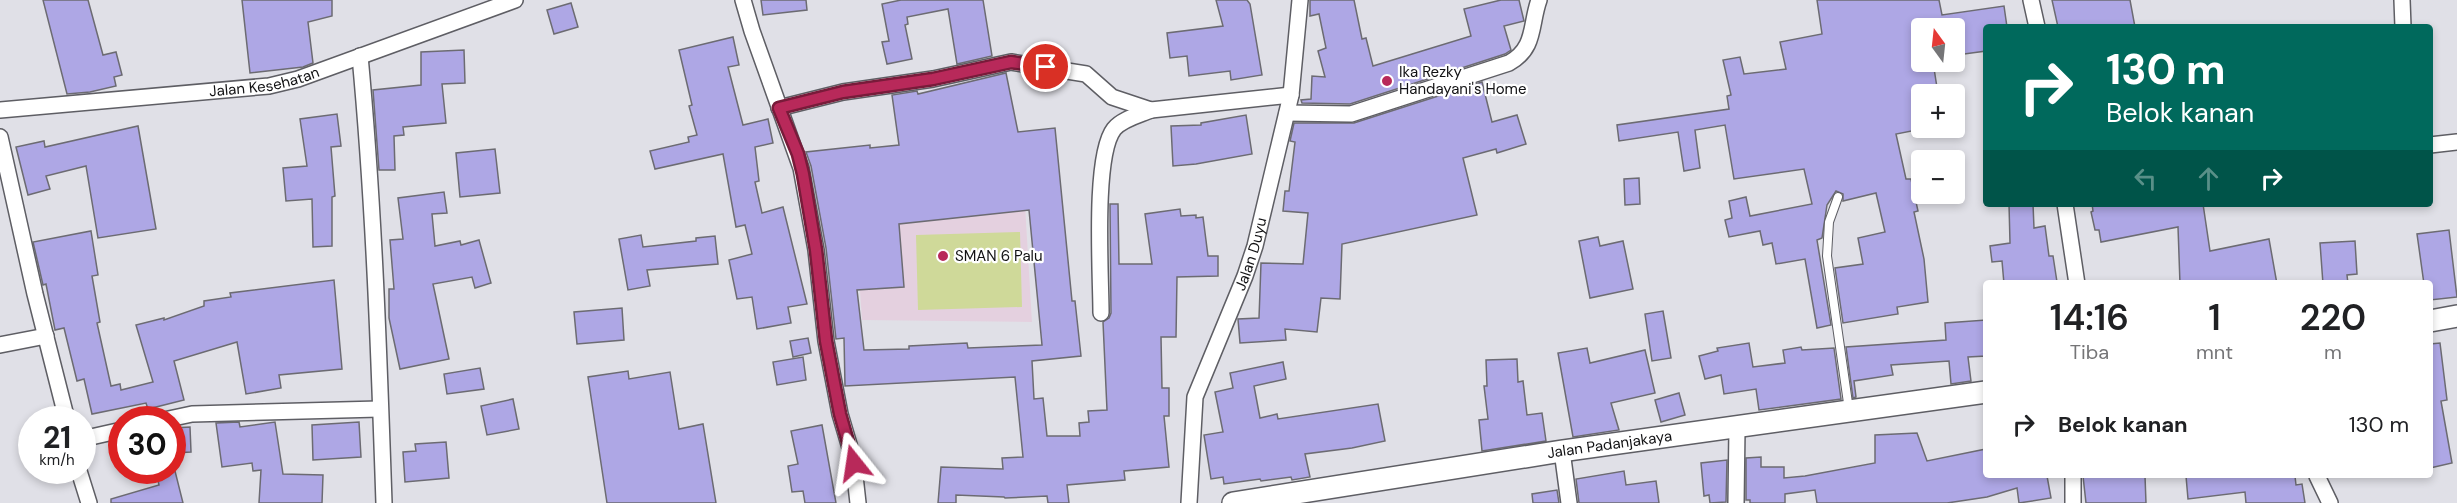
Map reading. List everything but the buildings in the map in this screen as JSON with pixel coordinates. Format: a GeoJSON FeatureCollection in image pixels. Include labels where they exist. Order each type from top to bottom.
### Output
{"type":"FeatureCollection","features":[{"type":"Feature","properties":{"kind":"street","name":"Jalan Kesehatan"},"geometry":{"type":"LineString","coordinates":[[0,110],[269,86],[298,80],[514,0]]}},
{"type":"Feature","properties":{"kind":"street"},"geometry":{"type":"LineString","coordinates":[[743,0],[803,174],[816,250],[826,341],[840,414],[853,458],[858,503]]}},
{"type":"Feature","properties":{"kind":"street","name":"Jalan Duyu"},"geometry":{"type":"LineString","coordinates":[[1189,503],[1196,397],[1249,266],[1291,95],[1300,0]]}},
{"type":"Feature","properties":{"kind":"street"},"geometry":{"type":"LineString","coordinates":[[2031,0],[2036,24]]}},
{"type":"Feature","properties":{"kind":"street"},"geometry":{"type":"LineString","coordinates":[[2402,0],[2403,24]]}},
{"type":"Feature","properties":{"kind":"street"},"geometry":{"type":"LineString","coordinates":[[1287,113],[1351,114],[1509,63],[1524,52],[1528,45],[1538,1]]}},
{"type":"Feature","properties":{"kind":"street"},"geometry":{"type":"LineString","coordinates":[[360,56],[377,276],[379,409],[384,503]]}},
{"type":"Feature","properties":{"kind":"street"},"geometry":{"type":"LineString","coordinates":[[779,108],[843,92],[933,79],[1011,62],[1086,74],[1112,97],[1151,110]]}},
{"type":"Feature","properties":{"kind":"street"},"geometry":{"type":"LineString","coordinates":[[1101,313],[1100,179],[1110,136],[1119,124],[1151,110],[1291,95]]}},
{"type":"Feature","properties":{"kind":"street"},"geometry":{"type":"LineString","coordinates":[[0,137],[64,406]]}},
{"type":"Feature","properties":{"kind":"street"},"geometry":{"type":"LineString","coordinates":[[2433,145],[2457,142]]}},
{"type":"Feature","properties":{"kind":"street"},"geometry":{"type":"LineString","coordinates":[[2065,207],[2076,280]]}},
{"type":"Feature","properties":{"kind":"street"},"geometry":{"type":"LineString","coordinates":[[2433,320],[2457,316]]}},
{"type":"Feature","properties":{"kind":"street"},"geometry":{"type":"LineString","coordinates":[[0,345],[46,336]]}},
{"type":"Feature","properties":{"kind":"street","name":"Jalan Padanjakaya"},"geometry":{"type":"LineString","coordinates":[[1233,503],[1562,451],[1983,392]]}},
{"type":"Feature","properties":{"kind":"street"},"geometry":{"type":"LineString","coordinates":[[186,415],[379,409]]}},
{"type":"Feature","properties":{"kind":"street"},"geometry":{"type":"LineString","coordinates":[[1736,503],[1737,428]]}},
{"type":"Feature","properties":{"kind":"street"},"geometry":{"type":"LineString","coordinates":[[1562,451],[1569,503]]}},
{"type":"Feature","properties":{"kind":"street"},"geometry":{"type":"LineString","coordinates":[[2073,478],[2073,503]]}},
{"type":"Feature","properties":{"kind":"street"},"geometry":{"type":"LineString","coordinates":[[2318,478],[2330,503]]}},
{"type":"Feature","properties":{"kind":"street"},"geometry":{"type":"LineString","coordinates":[[83,484],[90,503]]}},
{"type":"Feature","properties":{"kind":"lane"},"geometry":{"type":"LineString","coordinates":[[1838,197],[1829,222],[1827,256],[1849,412]]}},
{"type":"Feature","properties":{"kind":"shaded area","name":"SMAN 6 Palu"},"geometry":{"type":"Polygon","coordinates":[[[1023,171],[1032,322],[862,320],[853,192],[1023,171]]]}},
{"type":"Feature","properties":{"kind":"green space"},"geometry":{"type":"Polygon","coordinates":[[[1020,232],[1022,307],[918,310],[916,235],[1020,232]]]}},
{"type":"Feature","properties":{"kind":"place","name":"Ika Rezky Handayani's Home"},"geometry":{"type":"Point","coordinates":[1387,81]}},
{"type":"Feature","properties":{"kind":"place","name":"SMAN 6 Palu"},"geometry":{"type":"Point","coordinates":[943,256]}},
{"type":"Feature","properties":{"kind":"route"},"geometry":{"type":"LineString","coordinates":[[854,463],[840,414],[826,341],[816,250],[803,174],[798,154],[779,108],[843,92],[933,79],[1011,62],[1046,67]]}}]}
